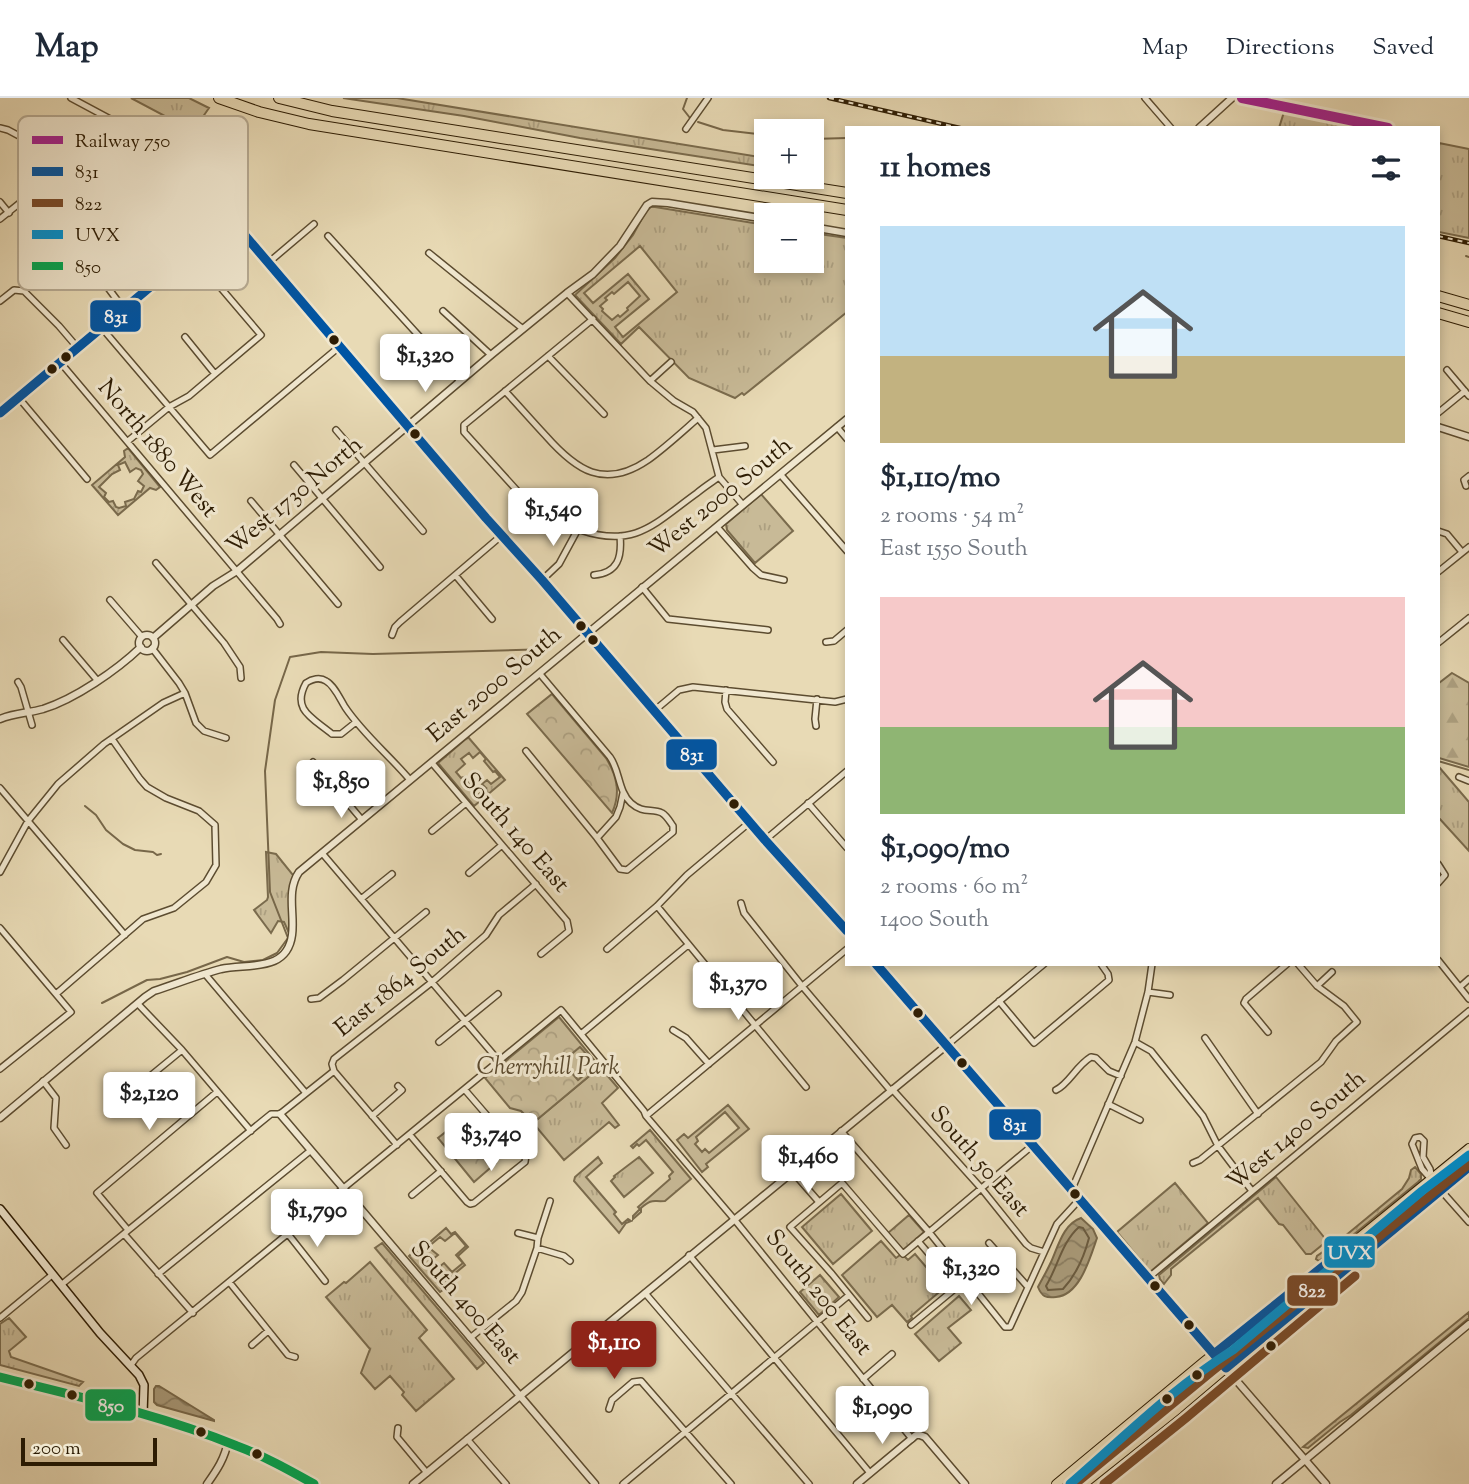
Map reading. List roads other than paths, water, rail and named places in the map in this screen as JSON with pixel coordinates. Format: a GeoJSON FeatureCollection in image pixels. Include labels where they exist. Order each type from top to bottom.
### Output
{"type":"FeatureCollection","features":[{"type":"Feature","properties":{"kind":"highway"},"geometry":{"type":"LineString","coordinates":[[219,98],[259,112],[309,124],[845,210]]}},
{"type":"Feature","properties":{"kind":"highway"},"geometry":{"type":"LineString","coordinates":[[279,98],[332,111],[845,193]]}},
{"type":"Feature","properties":{"kind":"highway"},"geometry":{"type":"LineString","coordinates":[[1440,297],[1469,305]]}},
{"type":"Feature","properties":{"kind":"highway"},"geometry":{"type":"LineString","coordinates":[[1440,314],[1469,322]]}},
{"type":"Feature","properties":{"kind":"main road"},"geometry":{"type":"LineString","coordinates":[[1056,1484],[1469,1147]]}},
{"type":"Feature","properties":{"kind":"main road"},"geometry":{"type":"LineString","coordinates":[[1084,1484],[1469,1167]]}},
{"type":"Feature","properties":{"kind":"main road"},"geometry":{"type":"LineString","coordinates":[[0,1209],[100,1333],[139,1375],[144,1385],[143,1414]]}},
{"type":"Feature","properties":{"kind":"main road"},"geometry":{"type":"LineString","coordinates":[[0,1377],[183,1425],[269,1459],[314,1484]]}},
{"type":"Feature","properties":{"kind":"street"},"geometry":{"type":"LineString","coordinates":[[71,98],[105,116]]}},
{"type":"Feature","properties":{"kind":"street"},"geometry":{"type":"LineString","coordinates":[[686,129],[708,98]]}},
{"type":"Feature","properties":{"kind":"street"},"geometry":{"type":"LineString","coordinates":[[1201,126],[1233,98]]}},
{"type":"Feature","properties":{"kind":"street"},"geometry":{"type":"LineString","coordinates":[[1206,122],[1238,98]]}},
{"type":"Feature","properties":{"kind":"street"},"geometry":{"type":"LineString","coordinates":[[1145,100],[1169,126]]}},
{"type":"Feature","properties":{"kind":"street"},"geometry":{"type":"LineString","coordinates":[[0,128],[18,136]]}},
{"type":"Feature","properties":{"kind":"street"},"geometry":{"type":"LineString","coordinates":[[0,202],[9,212]]}},
{"type":"Feature","properties":{"kind":"street","name":"West 1730 North"},"geometry":{"type":"LineString","coordinates":[[153,638],[213,586],[237,571],[491,355],[593,274],[628,236],[647,205],[652,202],[668,202],[754,217]]}},
{"type":"Feature","properties":{"kind":"street"},"geometry":{"type":"LineString","coordinates":[[0,219],[18,205]]}},
{"type":"Feature","properties":{"kind":"street"},"geometry":{"type":"LineString","coordinates":[[268,263],[314,224]]}},
{"type":"Feature","properties":{"kind":"street"},"geometry":{"type":"LineString","coordinates":[[824,229],[845,233]]}},
{"type":"Feature","properties":{"kind":"street"},"geometry":{"type":"LineString","coordinates":[[328,236],[460,381]]}},
{"type":"Feature","properties":{"kind":"street"},"geometry":{"type":"LineString","coordinates":[[248,239],[486,518],[845,929]]}},
{"type":"Feature","properties":{"kind":"street"},"geometry":{"type":"LineString","coordinates":[[429,253],[523,329]]}},
{"type":"Feature","properties":{"kind":"street"},"geometry":{"type":"LineString","coordinates":[[0,301],[18,289]]}},
{"type":"Feature","properties":{"kind":"street"},"geometry":{"type":"LineString","coordinates":[[21,290],[77,347]]}},
{"type":"Feature","properties":{"kind":"street"},"geometry":{"type":"LineString","coordinates":[[110,290],[123,308]]}},
{"type":"Feature","properties":{"kind":"street"},"geometry":{"type":"LineString","coordinates":[[0,413],[145,290]]}},
{"type":"Feature","properties":{"kind":"street"},"geometry":{"type":"LineString","coordinates":[[128,441],[169,407],[189,396],[261,335],[223,290]]}},
{"type":"Feature","properties":{"kind":"street"},"geometry":{"type":"LineString","coordinates":[[567,293],[650,381],[698,418],[706,428],[719,477],[743,505]]}},
{"type":"Feature","properties":{"kind":"street"},"geometry":{"type":"LineString","coordinates":[[443,311],[491,355]]}},
{"type":"Feature","properties":{"kind":"street"},"geometry":{"type":"LineString","coordinates":[[593,319],[464,425],[464,432],[531,506],[550,518],[600,536],[621,536],[652,527],[719,477]]}},
{"type":"Feature","properties":{"kind":"street"},"geometry":{"type":"LineString","coordinates":[[101,327],[210,456],[339,347]]}},
{"type":"Feature","properties":{"kind":"street"},"geometry":{"type":"LineString","coordinates":[[185,337],[215,374]]}},
{"type":"Feature","properties":{"kind":"street"},"geometry":{"type":"LineString","coordinates":[[548,356],[604,414]]}},
{"type":"Feature","properties":{"kind":"street","name":"North 1880 West"},"geometry":{"type":"LineString","coordinates":[[60,362],[280,624]]}},
{"type":"Feature","properties":{"kind":"street"},"geometry":{"type":"LineString","coordinates":[[650,381],[671,362]]}},
{"type":"Feature","properties":{"kind":"street"},"geometry":{"type":"LineString","coordinates":[[1440,411],[1467,393],[1447,370]]}},
{"type":"Feature","properties":{"kind":"street"},"geometry":{"type":"LineString","coordinates":[[505,391],[574,463],[585,471],[598,474],[611,474],[648,460],[698,418]]}},
{"type":"Feature","properties":{"kind":"street"},"geometry":{"type":"LineString","coordinates":[[18,397],[87,479]]}},
{"type":"Feature","properties":{"kind":"street","name":"West 2000 South"},"geometry":{"type":"LineString","coordinates":[[587,633],[845,421]]}},
{"type":"Feature","properties":{"kind":"street"},"geometry":{"type":"LineString","coordinates":[[837,427],[845,437]]}},
{"type":"Feature","properties":{"kind":"street"},"geometry":{"type":"LineString","coordinates":[[1440,428],[1469,437]]}},
{"type":"Feature","properties":{"kind":"street"},"geometry":{"type":"LineString","coordinates":[[336,430],[423,531]]}},
{"type":"Feature","properties":{"kind":"street"},"geometry":{"type":"LineString","coordinates":[[713,450],[745,446]]}},
{"type":"Feature","properties":{"kind":"street"},"geometry":{"type":"LineString","coordinates":[[294,465],[380,567]]}},
{"type":"Feature","properties":{"kind":"street"},"geometry":{"type":"LineString","coordinates":[[780,474],[845,549]]}},
{"type":"Feature","properties":{"kind":"street"},"geometry":{"type":"LineString","coordinates":[[1466,486],[1464,480],[1469,476]]}},
{"type":"Feature","properties":{"kind":"street"},"geometry":{"type":"LineString","coordinates":[[251,501],[338,604]]}},
{"type":"Feature","properties":{"kind":"street"},"geometry":{"type":"LineString","coordinates":[[717,527],[761,575],[784,580]]}},
{"type":"Feature","properties":{"kind":"street"},"geometry":{"type":"LineString","coordinates":[[542,580],[559,565],[578,529]]}},
{"type":"Feature","properties":{"kind":"street"},"geometry":{"type":"LineString","coordinates":[[1440,532],[1447,534],[1462,552]]}},
{"type":"Feature","properties":{"kind":"street"},"geometry":{"type":"LineString","coordinates":[[392,635],[400,622],[502,536]]}},
{"type":"Feature","properties":{"kind":"street"},"geometry":{"type":"LineString","coordinates":[[594,575],[609,571],[618,562],[621,536]]}},
{"type":"Feature","properties":{"kind":"street"},"geometry":{"type":"LineString","coordinates":[[1440,570],[1469,547]]}},
{"type":"Feature","properties":{"kind":"street"},"geometry":{"type":"LineString","coordinates":[[156,563],[224,643],[240,667],[241,678]]}},
{"type":"Feature","properties":{"kind":"street"},"geometry":{"type":"LineString","coordinates":[[456,576],[492,619]]}},
{"type":"Feature","properties":{"kind":"street"},"geometry":{"type":"LineString","coordinates":[[642,587],[668,619],[768,630]]}},
{"type":"Feature","properties":{"kind":"street"},"geometry":{"type":"LineString","coordinates":[[110,600],[142,637]]}},
{"type":"Feature","properties":{"kind":"street"},"geometry":{"type":"LineString","coordinates":[[1440,641],[1469,618]]}},
{"type":"Feature","properties":{"kind":"street"},"geometry":{"type":"LineString","coordinates":[[826,642],[834,641],[845,632]]}},
{"type":"Feature","properties":{"kind":"street","name":"East 2000 South"},"geometry":{"type":"LineString","coordinates":[[0,1118],[154,991],[224,968],[267,964],[284,954],[292,936],[292,891],[299,872],[587,633]]}},
{"type":"Feature","properties":{"kind":"street"},"geometry":{"type":"LineString","coordinates":[[141,648],[147,650],[155,643],[148,635],[142,637]]}},
{"type":"Feature","properties":{"kind":"street"},"geometry":{"type":"LineString","coordinates":[[141,648],[142,637]]}},
{"type":"Feature","properties":{"kind":"street"},"geometry":{"type":"LineString","coordinates":[[63,640],[97,680]]}},
{"type":"Feature","properties":{"kind":"street"},"geometry":{"type":"LineString","coordinates":[[0,719],[44,709],[79,692],[141,648]]}},
{"type":"Feature","properties":{"kind":"street"},"geometry":{"type":"LineString","coordinates":[[152,648],[185,693],[196,723],[204,731],[226,738]]}},
{"type":"Feature","properties":{"kind":"street"},"geometry":{"type":"LineString","coordinates":[[540,674],[610,757],[618,771],[623,793],[620,807],[616,817],[597,838]]}},
{"type":"Feature","properties":{"kind":"street"},"geometry":{"type":"LineString","coordinates":[[356,722],[341,734],[332,734],[302,708],[300,700],[306,683],[319,679],[328,682],[356,722],[410,780]]}},
{"type":"Feature","properties":{"kind":"street"},"geometry":{"type":"LineString","coordinates":[[18,682],[32,726]]}},
{"type":"Feature","properties":{"kind":"street"},"geometry":{"type":"LineString","coordinates":[[654,711],[679,690],[693,687],[835,702],[845,700]]}},
{"type":"Feature","properties":{"kind":"street"},"geometry":{"type":"LineString","coordinates":[[726,690],[727,709],[773,762]]}},
{"type":"Feature","properties":{"kind":"street"},"geometry":{"type":"LineString","coordinates":[[0,872],[28,821],[58,784],[112,739],[163,703],[185,693]]}},
{"type":"Feature","properties":{"kind":"street"},"geometry":{"type":"LineString","coordinates":[[816,726],[817,699]]}},
{"type":"Feature","properties":{"kind":"street"},"geometry":{"type":"LineString","coordinates":[[56,994],[143,919],[174,908],[206,882],[216,866],[215,825],[199,811],[147,787],[112,739]]}},
{"type":"Feature","properties":{"kind":"street"},"geometry":{"type":"LineString","coordinates":[[526,751],[619,868],[627,870],[674,830],[663,814],[639,808],[623,793]]}},
{"type":"Feature","properties":{"kind":"street"},"geometry":{"type":"LineString","coordinates":[[313,762],[362,820]]}},
{"type":"Feature","properties":{"kind":"street","name":"South 140 East"},"geometry":{"type":"LineString","coordinates":[[432,763],[566,919],[569,931],[541,954]]}},
{"type":"Feature","properties":{"kind":"street"},"geometry":{"type":"LineString","coordinates":[[765,839],[845,773]]}},
{"type":"Feature","properties":{"kind":"street"},"geometry":{"type":"LineString","coordinates":[[1459,777],[1469,781]]}},
{"type":"Feature","properties":{"kind":"street"},"geometry":{"type":"LineString","coordinates":[[316,796],[331,784]]}},
{"type":"Feature","properties":{"kind":"street"},"geometry":{"type":"LineString","coordinates":[[0,788],[125,935]]}},
{"type":"Feature","properties":{"kind":"street"},"geometry":{"type":"LineString","coordinates":[[432,831],[466,803]]}},
{"type":"Feature","properties":{"kind":"street"},"geometry":{"type":"LineString","coordinates":[[808,803],[845,846]]}},
{"type":"Feature","properties":{"kind":"street"},"geometry":{"type":"LineString","coordinates":[[607,948],[750,822]]}},
{"type":"Feature","properties":{"kind":"street"},"geometry":{"type":"LineString","coordinates":[[469,873],[502,845]]}},
{"type":"Feature","properties":{"kind":"street"},"geometry":{"type":"LineString","coordinates":[[131,1365],[136,1358],[499,1061],[322,853]]}},
{"type":"Feature","properties":{"kind":"street"},"geometry":{"type":"LineString","coordinates":[[1440,866],[1445,877],[1440,881]]}},
{"type":"Feature","properties":{"kind":"street"},"geometry":{"type":"LineString","coordinates":[[361,899],[392,874]]}},
{"type":"Feature","properties":{"kind":"street","name":"East 1864 South"},"geometry":{"type":"LineString","coordinates":[[61,1285],[271,1114],[280,1114],[334,1071],[334,1059],[432,982],[486,935],[499,915],[536,884]]}},
{"type":"Feature","properties":{"kind":"street","name":"South 50 East"},"geometry":{"type":"LineString","coordinates":[[741,903],[744,913],[802,986],[891,1090],[981,1188],[1026,1244],[1044,1252]]}},
{"type":"Feature","properties":{"kind":"street"},"geometry":{"type":"LineString","coordinates":[[657,906],[806,1087]]}},
{"type":"Feature","properties":{"kind":"street"},"geometry":{"type":"LineString","coordinates":[[311,999],[319,998],[426,912]]}},
{"type":"Feature","properties":{"kind":"street"},"geometry":{"type":"LineString","coordinates":[[0,928],[71,1012],[0,1069]]}},
{"type":"Feature","properties":{"kind":"street"},"geometry":{"type":"LineString","coordinates":[[581,1034],[688,945]]}},
{"type":"Feature","properties":{"kind":"street"},"geometry":{"type":"LineString","coordinates":[[646,1116],[845,951]]}},
{"type":"Feature","properties":{"kind":"street"},"geometry":{"type":"LineString","coordinates":[[1440,962],[1469,999]]}},
{"type":"Feature","properties":{"kind":"street"},"geometry":{"type":"LineString","coordinates":[[878,966],[1326,1484]]}},
{"type":"Feature","properties":{"kind":"street"},"geometry":{"type":"LineString","coordinates":[[413,1484],[1042,966]]}},
{"type":"Feature","properties":{"kind":"street"},"geometry":{"type":"LineString","coordinates":[[999,1001],[1034,1043],[1109,980],[1102,966]]}},
{"type":"Feature","properties":{"kind":"street"},"geometry":{"type":"LineString","coordinates":[[1072,1189],[1135,1042],[1149,992],[1153,966]]}},
{"type":"Feature","properties":{"kind":"street"},"geometry":{"type":"LineString","coordinates":[[1268,1032],[1244,1003],[1285,966]]}},
{"type":"Feature","properties":{"kind":"street"},"geometry":{"type":"LineString","coordinates":[[1193,1163],[1218,1146],[1321,1062],[1336,1041],[1357,1022],[1344,1006],[1317,986],[1300,966]]}},
{"type":"Feature","properties":{"kind":"street"},"geometry":{"type":"LineString","coordinates":[[1317,986],[1332,972]]}},
{"type":"Feature","properties":{"kind":"street"},"geometry":{"type":"LineString","coordinates":[[205,974],[305,1093]]}},
{"type":"Feature","properties":{"kind":"street"},"geometry":{"type":"LineString","coordinates":[[1460,986],[1469,979]]}},
{"type":"Feature","properties":{"kind":"street"},"geometry":{"type":"LineString","coordinates":[[1149,992],[1170,995]]}},
{"type":"Feature","properties":{"kind":"street"},"geometry":{"type":"LineString","coordinates":[[439,1042],[498,994]]}},
{"type":"Feature","properties":{"kind":"street"},"geometry":{"type":"LineString","coordinates":[[138,1004],[182,1050],[251,1131]]}},
{"type":"Feature","properties":{"kind":"street","name":"South 200 East"},"geometry":{"type":"LineString","coordinates":[[499,1061],[561,1010],[912,1439]]}},
{"type":"Feature","properties":{"kind":"street","name":"West 1400 South"},"geometry":{"type":"LineString","coordinates":[[1148,1278],[1469,1011]]}},
{"type":"Feature","properties":{"kind":"street"},"geometry":{"type":"LineString","coordinates":[[673,1030],[686,1038],[709,1064]]}},
{"type":"Feature","properties":{"kind":"street"},"geometry":{"type":"LineString","coordinates":[[1205,1038],[1258,1114]]}},
{"type":"Feature","properties":{"kind":"street"},"geometry":{"type":"LineString","coordinates":[[1135,1042],[1151,1051],[1203,1116],[1218,1146],[1252,1191]]}},
{"type":"Feature","properties":{"kind":"street"},"geometry":{"type":"LineString","coordinates":[[110,1109],[182,1050]]}},
{"type":"Feature","properties":{"kind":"street"},"geometry":{"type":"LineString","coordinates":[[1056,1090],[1063,1087],[1077,1068],[1091,1057],[1121,1076]]}},
{"type":"Feature","properties":{"kind":"street"},"geometry":{"type":"LineString","coordinates":[[334,1071],[397,1145]]}},
{"type":"Feature","properties":{"kind":"street"},"geometry":{"type":"LineString","coordinates":[[43,1082],[56,1098],[54,1128],[66,1145]]}},
{"type":"Feature","properties":{"kind":"street"},"geometry":{"type":"LineString","coordinates":[[372,1116],[402,1090],[398,1086]]}},
{"type":"Feature","properties":{"kind":"street"},"geometry":{"type":"LineString","coordinates":[[410,1135],[470,1204],[524,1162],[525,1153],[515,1139],[503,1134],[464,1090]]}},
{"type":"Feature","properties":{"kind":"street"},"geometry":{"type":"LineString","coordinates":[[193,1313],[158,1274],[97,1193],[217,1092]]}},
{"type":"Feature","properties":{"kind":"street"},"geometry":{"type":"LineString","coordinates":[[1108,1104],[1140,1120]]}},
{"type":"Feature","properties":{"kind":"street","name":"South 400 East"},"geometry":{"type":"LineString","coordinates":[[280,1114],[595,1484]]}},
{"type":"Feature","properties":{"kind":"street"},"geometry":{"type":"LineString","coordinates":[[841,1131],[929,1232],[1005,1327],[1010,1327],[1057,1224],[1080,1199]]}},
{"type":"Feature","properties":{"kind":"street"},"geometry":{"type":"LineString","coordinates":[[1432,1178],[1423,1157],[1424,1140],[1415,1138],[1412,1144],[1419,1163],[1469,1222]]}},
{"type":"Feature","properties":{"kind":"street"},"geometry":{"type":"LineString","coordinates":[[867,1318],[790,1227],[842,1183],[903,1254],[1033,1145]]}},
{"type":"Feature","properties":{"kind":"street"},"geometry":{"type":"LineString","coordinates":[[158,1274],[310,1151]]}},
{"type":"Feature","properties":{"kind":"street"},"geometry":{"type":"LineString","coordinates":[[412,1195],[441,1171]]}},
{"type":"Feature","properties":{"kind":"street"},"geometry":{"type":"LineString","coordinates":[[792,1171],[820,1202]]}},
{"type":"Feature","properties":{"kind":"street"},"geometry":{"type":"LineString","coordinates":[[470,1338],[516,1301],[522,1292],[550,1201]]}},
{"type":"Feature","properties":{"kind":"street"},"geometry":{"type":"LineString","coordinates":[[519,1233],[538,1238]]}},
{"type":"Feature","properties":{"kind":"street"},"geometry":{"type":"LineString","coordinates":[[288,1234],[325,1281]]}},
{"type":"Feature","properties":{"kind":"street"},"geometry":{"type":"LineString","coordinates":[[912,1325],[957,1287],[918,1241]]}},
{"type":"Feature","properties":{"kind":"street"},"geometry":{"type":"LineString","coordinates":[[989,1243],[1028,1287]]}},
{"type":"Feature","properties":{"kind":"street"},"geometry":{"type":"LineString","coordinates":[[537,1248],[564,1256],[570,1261]]}},
{"type":"Feature","properties":{"kind":"street"},"geometry":{"type":"LineString","coordinates":[[690,1255],[870,1474]]}},
{"type":"Feature","properties":{"kind":"street"},"geometry":{"type":"LineString","coordinates":[[0,1318],[52,1275]]}},
{"type":"Feature","properties":{"kind":"street"},"geometry":{"type":"LineString","coordinates":[[230,1283],[288,1355],[295,1357]]}},
{"type":"Feature","properties":{"kind":"street"},"geometry":{"type":"LineString","coordinates":[[645,1293],[809,1484]]}},
{"type":"Feature","properties":{"kind":"street"},"geometry":{"type":"LineString","coordinates":[[623,1484],[848,1296]]}},
{"type":"Feature","properties":{"kind":"street"},"geometry":{"type":"LineString","coordinates":[[0,1307],[8,1312]]}},
{"type":"Feature","properties":{"kind":"street"},"geometry":{"type":"LineString","coordinates":[[1276,1484],[1469,1324]]}},
{"type":"Feature","properties":{"kind":"street"},"geometry":{"type":"LineString","coordinates":[[252,1345],[268,1331]]}},
{"type":"Feature","properties":{"kind":"street"},"geometry":{"type":"LineString","coordinates":[[863,1379],[892,1354]]}},
{"type":"Feature","properties":{"kind":"street"},"geometry":{"type":"LineString","coordinates":[[609,1409],[612,1400],[633,1382],[643,1382],[731,1484]]}},
{"type":"Feature","properties":{"kind":"street"},"geometry":{"type":"LineString","coordinates":[[398,1428],[397,1437],[428,1473]]}},
{"type":"Feature","properties":{"kind":"street"},"geometry":{"type":"LineString","coordinates":[[857,1484],[916,1435],[925,1437],[965,1484]]}},
{"type":"Feature","properties":{"kind":"street"},"geometry":{"type":"LineString","coordinates":[[467,1439],[506,1484]]}},
{"type":"Feature","properties":{"kind":"street"},"geometry":{"type":"LineString","coordinates":[[207,1484],[225,1455],[228,1441]]}},
{"type":"Feature","properties":{"kind":"water"},"geometry":{"type":"Polygon","coordinates":[[[1081,1218],[1093,1229],[1097,1238],[1083,1274],[1072,1290],[1064,1295],[1045,1296],[1038,1287],[1065,1231],[1081,1218]]]}},
{"type":"Feature","properties":{"kind":"water"},"geometry":{"type":"Polygon","coordinates":[[[156,1386],[214,1421],[157,1405],[154,1402],[156,1386]]]}},
{"type":"Feature","properties":{"kind":"waterway"},"geometry":{"type":"LineString","coordinates":[[687,98],[683,109],[690,118]]}},
{"type":"Feature","properties":{"kind":"waterway"},"geometry":{"type":"LineString","coordinates":[[698,122],[723,130],[754,134]]}},
{"type":"Feature","properties":{"kind":"waterway"},"geometry":{"type":"LineString","coordinates":[[824,139],[845,138]]}},
{"type":"Feature","properties":{"kind":"waterway"},"geometry":{"type":"LineString","coordinates":[[102,1003],[147,980],[187,972],[227,957],[244,962],[263,960],[277,953],[288,938],[270,892],[265,771],[275,700],[290,657],[321,652],[373,654],[550,649]]}},
{"type":"Feature","properties":{"kind":"waterway"},"geometry":{"type":"LineString","coordinates":[[1440,762],[1469,770]]}},
{"type":"Feature","properties":{"kind":"waterway"},"geometry":{"type":"LineString","coordinates":[[85,806],[96,815],[106,830],[123,844],[135,850],[161,854]]}},
{"type":"Feature","properties":{"kind":"railway"},"geometry":{"type":"LineString","coordinates":[[829,98],[951,126]]}},
{"type":"Feature","properties":{"kind":"railway"},"geometry":{"type":"LineString","coordinates":[[1440,236],[1469,243]]}},
{"type":"Feature","properties":{"kind":"rail line","name":"750"},"geometry":{"type":"LineString","coordinates":[[1242,98],[1378,126]]}},
{"type":"Feature","properties":{"kind":"park label","name":"Cherryhill Park"},"geometry":{"type":"Point","coordinates":[548,1068]}}]}
